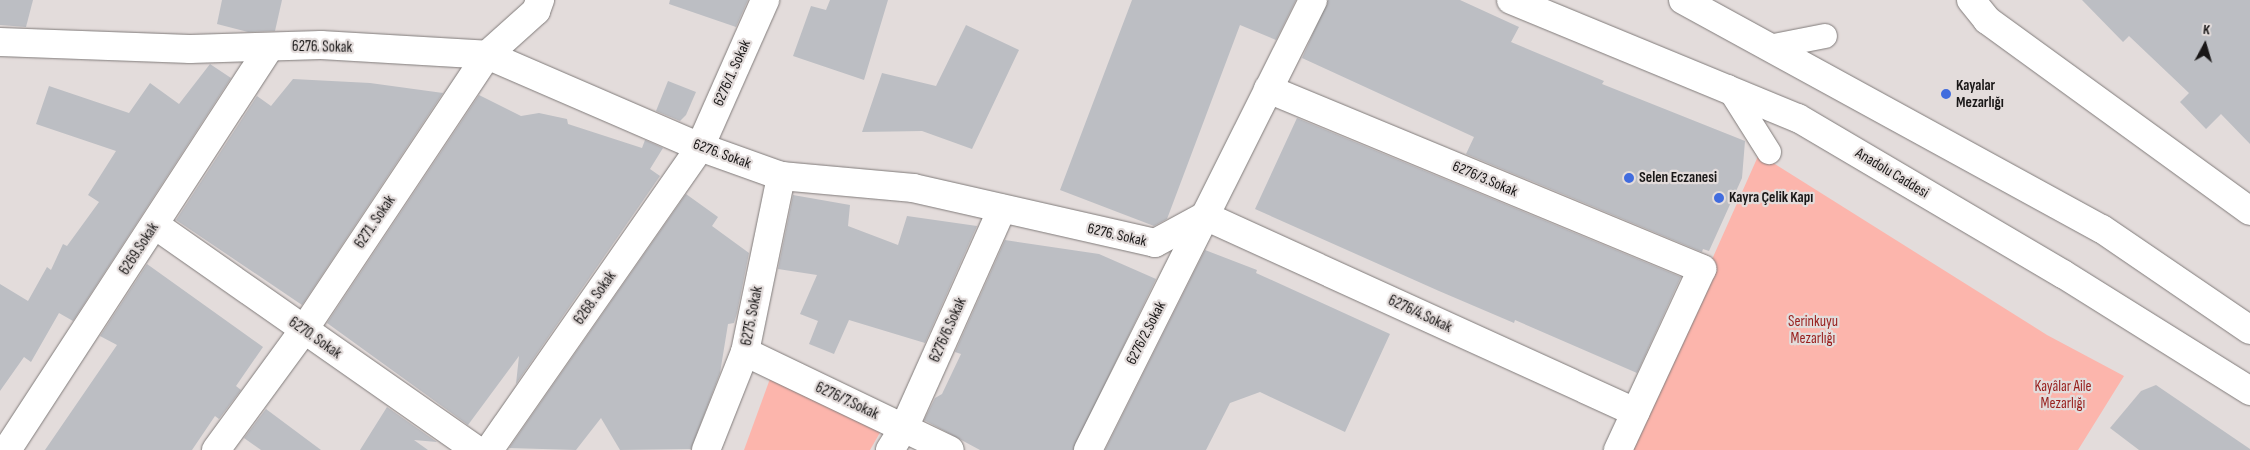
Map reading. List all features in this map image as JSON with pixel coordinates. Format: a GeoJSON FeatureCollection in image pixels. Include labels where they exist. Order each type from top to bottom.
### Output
{"type":"FeatureCollection","features":[{"type":"Feature","properties":{"kind":"main road","name":"6271. Sokak"},"geometry":{"type":"LineString","coordinates":[[216,450],[303,331],[487,55],[536,10],[540,0]]}},
{"type":"Feature","properties":{"kind":"main road","name":"6276/1. Sokak"},"geometry":{"type":"LineString","coordinates":[[700,147],[764,0]]}},
{"type":"Feature","properties":{"kind":"main road"},"geometry":{"type":"LineString","coordinates":[[1205,216],[1313,0]]}},
{"type":"Feature","properties":{"kind":"main road","name":"Anadolu Caddesi"},"geometry":{"type":"LineString","coordinates":[[1511,0],[1728,87],[1798,118],[2063,274],[2250,391]]}},
{"type":"Feature","properties":{"kind":"main road"},"geometry":{"type":"LineString","coordinates":[[1683,0],[2102,229],[2250,330]]}},
{"type":"Feature","properties":{"kind":"main road"},"geometry":{"type":"LineString","coordinates":[[1971,0],[1987,20],[2250,211]]}},
{"type":"Feature","properties":{"kind":"main road","name":"6276. Sokak"},"geometry":{"type":"LineString","coordinates":[[0,42],[190,49],[321,45],[487,55],[700,147],[781,176],[912,188],[1155,243],[1205,216]]}},
{"type":"Feature","properties":{"kind":"main road","name":"6269.Sokak"},"geometry":{"type":"LineString","coordinates":[[7,450],[270,47]]}},
{"type":"Feature","properties":{"kind":"main road","name":"6276/3.Sokak"},"geometry":{"type":"LineString","coordinates":[[1268,89],[1702,269],[1636,412]]}},
{"type":"Feature","properties":{"kind":"main road","name":"6268. Sokak"},"geometry":{"type":"LineString","coordinates":[[489,450],[700,147]]}},
{"type":"Feature","properties":{"kind":"main road","name":"6275. Sokak"},"geometry":{"type":"LineString","coordinates":[[706,450],[745,352],[781,176]]}},
{"type":"Feature","properties":{"kind":"main road","name":"6276/6.Sokak"},"geometry":{"type":"LineString","coordinates":[[897,439],[1002,209]]}},
{"type":"Feature","properties":{"kind":"main road","name":"6276/4.Sokak"},"geometry":{"type":"LineString","coordinates":[[1205,216],[1636,412]]}},
{"type":"Feature","properties":{"kind":"main road","name":"6276/2.Sokak"},"geometry":{"type":"LineString","coordinates":[[1088,450],[1205,216]]}},
{"type":"Feature","properties":{"kind":"main road","name":"6270. Sokak"},"geometry":{"type":"LineString","coordinates":[[155,225],[303,331],[476,450]]}},
{"type":"Feature","properties":{"kind":"main road","name":"6276/7.Sokak"},"geometry":{"type":"LineString","coordinates":[[745,352],[897,439],[950,450]]}},
{"type":"Feature","properties":{"kind":"main road"},"geometry":{"type":"LineString","coordinates":[[1618,450],[1636,412]]}},
{"type":"Feature","properties":{"kind":"street"},"geometry":{"type":"LineString","coordinates":[[1769,47],[1825,36]]}},
{"type":"Feature","properties":{"kind":"street"},"geometry":{"type":"LineString","coordinates":[[1728,87],[1769,152]]}},
{"type":"Feature","properties":{"kind":"green space","name":"Serinkuyu Mezarlığı"},"geometry":{"type":"Polygon","coordinates":[[[1759,154],[2047,335],[2124,376],[2078,450],[1627,450],[1759,154]]]}},
{"type":"Feature","properties":{"kind":"green space"},"geometry":{"type":"Polygon","coordinates":[[[771,376],[882,429],[870,450],[744,450],[771,376]]]}},
{"type":"Feature","properties":{"kind":"building"},"geometry":{"type":"Polygon","coordinates":[[[0,0],[33,0],[26,27],[0,25],[0,0]]]}},
{"type":"Feature","properties":{"kind":"building"},"geometry":{"type":"Polygon","coordinates":[[[222,0],[282,0],[275,31],[248,32],[217,24],[222,0]]]}},
{"type":"Feature","properties":{"kind":"building"},"geometry":{"type":"Polygon","coordinates":[[[670,0],[748,0],[736,27],[669,4],[670,0]]]}},
{"type":"Feature","properties":{"kind":"building"},"geometry":{"type":"Polygon","coordinates":[[[830,0],[888,0],[864,80],[793,56],[811,6],[826,10],[830,0]]]}},
{"type":"Feature","properties":{"kind":"building"},"geometry":{"type":"Polygon","coordinates":[[[1132,0],[1296,0],[1276,40],[1240,25],[1167,219],[1154,226],[1060,190],[1132,0]]]}},
{"type":"Feature","properties":{"kind":"building"},"geometry":{"type":"Polygon","coordinates":[[[1328,0],[1460,0],[1519,27],[1511,42],[1604,81],[1602,84],[1745,141],[1742,178],[1709,251],[1703,249],[1702,252],[1466,154],[1474,137],[1302,58],[1328,0]]]}},
{"type":"Feature","properties":{"kind":"building"},"geometry":{"type":"Polygon","coordinates":[[[2082,0],[2250,0],[2250,144],[2221,114],[2206,129],[2180,102],[2189,93],[2129,36],[2123,42],[2082,0]]]}},
{"type":"Feature","properties":{"kind":"building"},"geometry":{"type":"Polygon","coordinates":[[[966,25],[1019,50],[972,149],[922,131],[862,132],[882,73],[936,86],[966,25]]]}},
{"type":"Feature","properties":{"kind":"building"},"geometry":{"type":"Polygon","coordinates":[[[210,64],[231,78],[73,321],[59,313],[31,362],[24,357],[0,391],[0,284],[28,301],[47,267],[51,270],[63,244],[67,246],[99,202],[88,195],[116,151],[36,124],[49,86],[129,113],[150,83],[179,104],[210,64]]]}},
{"type":"Feature","properties":{"kind":"building"},"geometry":{"type":"Polygon","coordinates":[[[293,79],[370,83],[443,93],[302,305],[176,220],[257,96],[271,106],[293,79]]]}},
{"type":"Feature","properties":{"kind":"building"},"geometry":{"type":"Polygon","coordinates":[[[668,81],[696,92],[686,115],[680,121],[656,111],[668,81]]]}},
{"type":"Feature","properties":{"kind":"building"},"geometry":{"type":"Polygon","coordinates":[[[479,95],[521,116],[539,113],[567,119],[568,124],[642,148],[645,140],[663,148],[650,169],[660,176],[516,384],[519,356],[468,425],[327,323],[479,95]]]}},
{"type":"Feature","properties":{"kind":"building"},"geometry":{"type":"Polygon","coordinates":[[[1297,118],[1681,277],[1637,373],[1515,320],[1514,323],[1439,291],[1255,209],[1297,118]]]}},
{"type":"Feature","properties":{"kind":"building"},"geometry":{"type":"Polygon","coordinates":[[[686,194],[718,217],[712,226],[749,253],[737,313],[734,323],[728,324],[720,373],[691,449],[620,450],[601,418],[576,450],[509,448],[686,194]]]}},
{"type":"Feature","properties":{"kind":"building"},"geometry":{"type":"Polygon","coordinates":[[[793,195],[850,205],[848,226],[898,245],[907,216],[977,226],[925,343],[849,320],[834,354],[809,344],[818,321],[800,314],[817,275],[778,269],[793,195]]]}},
{"type":"Feature","properties":{"kind":"building"},"geometry":{"type":"Polygon","coordinates":[[[1005,240],[1099,254],[1156,279],[1073,450],[980,450],[924,420],[935,398],[942,394],[961,354],[955,352],[1005,240]]]}},
{"type":"Feature","properties":{"kind":"building"},"geometry":{"type":"Polygon","coordinates":[[[1205,250],[1257,270],[1256,273],[1390,334],[1345,432],[1260,392],[1230,403],[1206,450],[1105,450],[1205,250]]]}},
{"type":"Feature","properties":{"kind":"building"},"geometry":{"type":"Polygon","coordinates":[[[147,264],[263,347],[236,386],[241,390],[219,419],[215,416],[192,450],[45,450],[117,345],[100,336],[147,264]]]}},
{"type":"Feature","properties":{"kind":"building"},"geometry":{"type":"Polygon","coordinates":[[[2156,385],[2250,450],[2139,450],[2110,428],[2141,391],[2156,385]]]}},
{"type":"Feature","properties":{"kind":"building"},"geometry":{"type":"Polygon","coordinates":[[[387,407],[437,442],[414,440],[428,450],[360,450],[387,407]]]}},
{"type":"Feature","properties":{"kind":"building"},"geometry":{"type":"Polygon","coordinates":[[[266,409],[321,450],[261,450],[244,438],[266,409]]]}},
{"type":"Feature","properties":{"kind":"place","name":"Kayalar Mezarlığı"},"geometry":{"type":"Point","coordinates":[1946,94]}},
{"type":"Feature","properties":{"kind":"place","name":"Selen Eczanesi"},"geometry":{"type":"Point","coordinates":[1629,178]}},
{"type":"Feature","properties":{"kind":"place","name":"Kayra Çelik Kapı"},"geometry":{"type":"Point","coordinates":[1719,198]}},
{"type":"Feature","properties":{"kind":"park label","name":"Kayâlar Aile Mezarlığı"},"geometry":{"type":"Point","coordinates":[2063,394]}}]}
